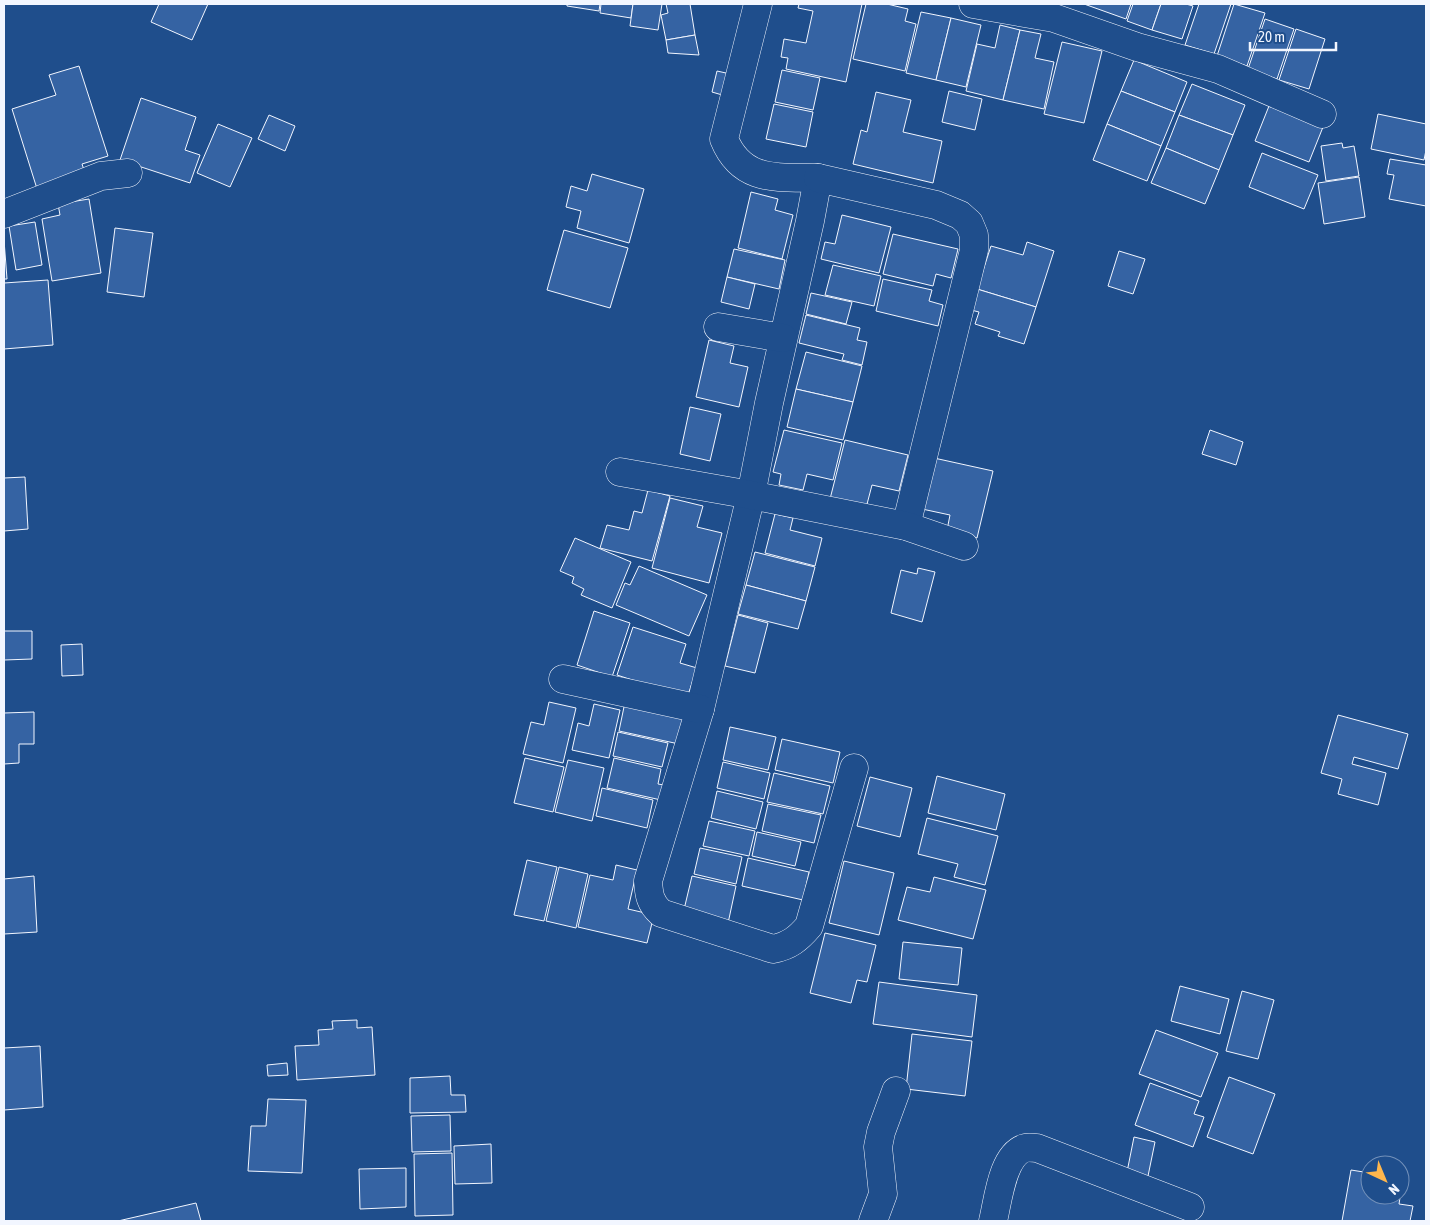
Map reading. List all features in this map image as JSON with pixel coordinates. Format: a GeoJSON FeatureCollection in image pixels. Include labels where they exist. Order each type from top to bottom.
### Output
{"type":"FeatureCollection","features":[{"type":"Feature","properties":{"kind":"street"},"geometry":{"type":"LineString","coordinates":[[758,4],[724,139],[738,162],[750,171],[773,176],[818,178],[936,205],[960,215],[969,223],[974,234],[974,250],[906,526]]}},
{"type":"Feature","properties":{"kind":"street"},"geometry":{"type":"LineString","coordinates":[[973,4],[1054,18],[1137,47],[1218,69],[1322,114]]}},
{"type":"Feature","properties":{"kind":"street"},"geometry":{"type":"LineString","coordinates":[[4,214],[101,176],[128,173]]}},
{"type":"Feature","properties":{"kind":"street"},"geometry":{"type":"LineString","coordinates":[[818,178],[751,495],[700,709],[648,881],[649,897],[653,905],[662,912],[773,950],[785,947],[799,938],[809,926],[854,768]]}},
{"type":"Feature","properties":{"kind":"street"},"geometry":{"type":"LineString","coordinates":[[718,327],[784,338]]}},
{"type":"Feature","properties":{"kind":"street"},"geometry":{"type":"LineString","coordinates":[[620,472],[751,495],[906,526],[964,546]]}},
{"type":"Feature","properties":{"kind":"street"},"geometry":{"type":"LineString","coordinates":[[563,678],[700,709]]}},
{"type":"Feature","properties":{"kind":"street"},"geometry":{"type":"LineString","coordinates":[[873,1221],[883,1194],[878,1147],[881,1132],[896,1091]]}},
{"type":"Feature","properties":{"kind":"street"},"geometry":{"type":"LineString","coordinates":[[993,1221],[1006,1165],[1025,1148],[1037,1148],[1190,1207]]}},
{"type":"Feature","properties":{"kind":"building"},"geometry":{"type":"Polygon","coordinates":[[[159,4],[208,4],[192,40],[151,22],[159,4]]]}},
{"type":"Feature","properties":{"kind":"building"},"geometry":{"type":"Polygon","coordinates":[[[567,4],[600,4],[599,11],[567,6],[567,4]]]}},
{"type":"Feature","properties":{"kind":"building"},"geometry":{"type":"Polygon","coordinates":[[[601,4],[633,4],[631,18],[600,13],[601,4]]]}},
{"type":"Feature","properties":{"kind":"building"},"geometry":{"type":"Polygon","coordinates":[[[633,4],[662,4],[658,30],[630,26],[633,4]]]}},
{"type":"Feature","properties":{"kind":"building"},"geometry":{"type":"Polygon","coordinates":[[[666,4],[690,4],[695,35],[666,40],[661,15],[668,13],[666,4]]]}},
{"type":"Feature","properties":{"kind":"building"},"geometry":{"type":"Polygon","coordinates":[[[799,4],[862,4],[846,82],[786,69],[788,58],[781,57],[784,39],[806,43],[813,11],[798,8],[799,4]]]}},
{"type":"Feature","properties":{"kind":"building"},"geometry":{"type":"Polygon","coordinates":[[[866,4],[887,4],[908,9],[905,21],[916,24],[905,71],[853,59],[866,4]]]}},
{"type":"Feature","properties":{"kind":"building"},"geometry":{"type":"Polygon","coordinates":[[[1084,4],[1131,4],[1126,19],[1084,4]]]}},
{"type":"Feature","properties":{"kind":"building"},"geometry":{"type":"Polygon","coordinates":[[[1133,4],[1161,4],[1152,30],[1127,21],[1133,4]]]}},
{"type":"Feature","properties":{"kind":"building"},"geometry":{"type":"Polygon","coordinates":[[[1161,4],[1186,4],[1193,6],[1182,39],[1152,30],[1161,4]]]}},
{"type":"Feature","properties":{"kind":"building"},"geometry":{"type":"Polygon","coordinates":[[[1199,4],[1231,4],[1214,54],[1185,45],[1199,4]]]}},
{"type":"Feature","properties":{"kind":"building"},"geometry":{"type":"Polygon","coordinates":[[[1234,4],[1265,13],[1247,66],[1217,56],[1234,4]]]}},
{"type":"Feature","properties":{"kind":"building"},"geometry":{"type":"Polygon","coordinates":[[[921,12],[951,18],[936,80],[906,73],[921,12]]]}},
{"type":"Feature","properties":{"kind":"building"},"geometry":{"type":"Polygon","coordinates":[[[951,18],[981,25],[966,87],[936,80],[951,18]]]}},
{"type":"Feature","properties":{"kind":"building"},"geometry":{"type":"Polygon","coordinates":[[[1265,19],[1294,29],[1277,79],[1248,69],[1265,19]]]}},
{"type":"Feature","properties":{"kind":"building"},"geometry":{"type":"Polygon","coordinates":[[[1000,25],[1020,30],[1003,100],[966,91],[977,44],[995,48],[1000,25]]]}},
{"type":"Feature","properties":{"kind":"building"},"geometry":{"type":"Polygon","coordinates":[[[1296,29],[1325,39],[1309,89],[1279,80],[1296,29]]]}},
{"type":"Feature","properties":{"kind":"building"},"geometry":{"type":"Polygon","coordinates":[[[1020,30],[1041,34],[1035,58],[1054,62],[1044,109],[1003,100],[1020,30]]]}},
{"type":"Feature","properties":{"kind":"building"},"geometry":{"type":"Polygon","coordinates":[[[695,35],[699,55],[668,53],[666,40],[695,35]]]}},
{"type":"Feature","properties":{"kind":"building"},"geometry":{"type":"Polygon","coordinates":[[[1062,42],[1102,51],[1084,123],[1044,114],[1062,42]]]}},
{"type":"Feature","properties":{"kind":"building"},"geometry":{"type":"Polygon","coordinates":[[[1134,60],[1187,82],[1175,112],[1121,91],[1134,60]]]}},
{"type":"Feature","properties":{"kind":"building"},"geometry":{"type":"Polygon","coordinates":[[[79,66],[108,156],[82,164],[86,176],[38,192],[12,109],[56,95],[49,75],[79,66]]]}},
{"type":"Feature","properties":{"kind":"building"},"geometry":{"type":"Polygon","coordinates":[[[782,70],[820,78],[813,110],[775,102],[782,70]]]}},
{"type":"Feature","properties":{"kind":"building"},"geometry":{"type":"Polygon","coordinates":[[[717,71],[735,75],[729,97],[712,92],[717,71]]]}},
{"type":"Feature","properties":{"kind":"building"},"geometry":{"type":"Polygon","coordinates":[[[1192,84],[1245,105],[1233,135],[1179,115],[1192,84]]]}},
{"type":"Feature","properties":{"kind":"building"},"geometry":{"type":"Polygon","coordinates":[[[949,91],[982,99],[975,130],[942,122],[949,91]]]}},
{"type":"Feature","properties":{"kind":"building"},"geometry":{"type":"Polygon","coordinates":[[[1121,91],[1175,112],[1161,146],[1107,124],[1121,91]]]}},
{"type":"Feature","properties":{"kind":"building"},"geometry":{"type":"Polygon","coordinates":[[[876,92],[911,100],[903,132],[942,141],[933,183],[853,164],[861,130],[867,132],[876,92]]]}},
{"type":"Feature","properties":{"kind":"building"},"geometry":{"type":"Polygon","coordinates":[[[141,98],[196,117],[185,150],[200,155],[190,183],[120,160],[141,98]]]}},
{"type":"Feature","properties":{"kind":"building"},"geometry":{"type":"Polygon","coordinates":[[[774,104],[813,112],[806,147],[766,139],[774,104]]]}},
{"type":"Feature","properties":{"kind":"building"},"geometry":{"type":"Polygon","coordinates":[[[1269,106],[1323,127],[1309,162],[1255,141],[1269,106]]]}},
{"type":"Feature","properties":{"kind":"building"},"geometry":{"type":"Polygon","coordinates":[[[1378,114],[1426,124],[1424,160],[1371,149],[1378,114]]]}},
{"type":"Feature","properties":{"kind":"building"},"geometry":{"type":"Polygon","coordinates":[[[269,115],[295,126],[285,151],[258,139],[269,115]]]}},
{"type":"Feature","properties":{"kind":"building"},"geometry":{"type":"Polygon","coordinates":[[[1179,115],[1233,135],[1219,170],[1166,148],[1179,115]]]}},
{"type":"Feature","properties":{"kind":"building"},"geometry":{"type":"Polygon","coordinates":[[[218,124],[252,138],[230,187],[197,173],[218,124]]]}},
{"type":"Feature","properties":{"kind":"building"},"geometry":{"type":"Polygon","coordinates":[[[1107,124],[1161,146],[1147,181],[1093,160],[1107,124]]]}},
{"type":"Feature","properties":{"kind":"building"},"geometry":{"type":"Polygon","coordinates":[[[1342,143],[1343,148],[1354,146],[1359,176],[1326,181],[1321,146],[1342,143]]]}},
{"type":"Feature","properties":{"kind":"building"},"geometry":{"type":"Polygon","coordinates":[[[1166,148],[1219,170],[1205,204],[1151,183],[1166,148]]]}},
{"type":"Feature","properties":{"kind":"building"},"geometry":{"type":"Polygon","coordinates":[[[1262,153],[1318,175],[1304,209],[1249,187],[1262,153]]]}},
{"type":"Feature","properties":{"kind":"building"},"geometry":{"type":"Polygon","coordinates":[[[1390,159],[1426,165],[1426,206],[1389,199],[1394,175],[1387,174],[1390,159]]]}},
{"type":"Feature","properties":{"kind":"building"},"geometry":{"type":"Polygon","coordinates":[[[592,174],[644,189],[629,243],[577,228],[581,211],[566,207],[571,186],[587,191],[592,174]]]}},
{"type":"Feature","properties":{"kind":"building"},"geometry":{"type":"Polygon","coordinates":[[[1359,177],[1365,217],[1324,224],[1318,183],[1359,177]]]}},
{"type":"Feature","properties":{"kind":"building"},"geometry":{"type":"Polygon","coordinates":[[[751,192],[778,199],[775,210],[793,215],[782,259],[738,248],[751,192]]]}},
{"type":"Feature","properties":{"kind":"building"},"geometry":{"type":"Polygon","coordinates":[[[89,199],[101,273],[52,281],[42,219],[60,215],[58,204],[89,199]]]}},
{"type":"Feature","properties":{"kind":"building"},"geometry":{"type":"Polygon","coordinates":[[[842,215],[891,227],[879,273],[821,259],[825,242],[835,244],[842,215]]]}},
{"type":"Feature","properties":{"kind":"building"},"geometry":{"type":"Polygon","coordinates":[[[35,222],[42,265],[16,270],[9,226],[35,222]]]}},
{"type":"Feature","properties":{"kind":"building"},"geometry":{"type":"Polygon","coordinates":[[[115,228],[153,233],[144,297],[107,292],[115,228]]]}},
{"type":"Feature","properties":{"kind":"building"},"geometry":{"type":"Polygon","coordinates":[[[564,230],[628,248],[610,308],[547,290],[564,230]]]}},
{"type":"Feature","properties":{"kind":"building"},"geometry":{"type":"Polygon","coordinates":[[[893,234],[958,249],[951,278],[936,274],[933,286],[883,274],[893,234]]]}},
{"type":"Feature","properties":{"kind":"building"},"geometry":{"type":"Polygon","coordinates":[[[4,240],[7,279],[4,279],[4,240]]]}},
{"type":"Feature","properties":{"kind":"building"},"geometry":{"type":"Polygon","coordinates":[[[1027,242],[1054,251],[1036,307],[977,289],[991,246],[1023,255],[1027,242]]]}},
{"type":"Feature","properties":{"kind":"building"},"geometry":{"type":"Polygon","coordinates":[[[734,249],[785,260],[779,289],[727,277],[734,249]]]}},
{"type":"Feature","properties":{"kind":"building"},"geometry":{"type":"Polygon","coordinates":[[[1119,251],[1145,259],[1133,294],[1108,286],[1119,251]]]}},
{"type":"Feature","properties":{"kind":"building"},"geometry":{"type":"Polygon","coordinates":[[[833,265],[881,276],[874,306],[825,295],[833,265]]]}},
{"type":"Feature","properties":{"kind":"building"},"geometry":{"type":"Polygon","coordinates":[[[727,277],[755,284],[749,309],[721,302],[727,277]]]}},
{"type":"Feature","properties":{"kind":"building"},"geometry":{"type":"Polygon","coordinates":[[[883,279],[932,290],[929,301],[943,305],[938,326],[876,311],[883,279]]]}},
{"type":"Feature","properties":{"kind":"building"},"geometry":{"type":"Polygon","coordinates":[[[48,280],[53,345],[4,349],[4,283],[48,280]]]}},
{"type":"Feature","properties":{"kind":"building"},"geometry":{"type":"Polygon","coordinates":[[[977,289],[1036,307],[1024,344],[998,336],[1000,332],[975,324],[979,312],[971,310],[977,289]]]}},
{"type":"Feature","properties":{"kind":"building"},"geometry":{"type":"Polygon","coordinates":[[[811,293],[852,302],[846,324],[806,314],[811,293]]]}},
{"type":"Feature","properties":{"kind":"building"},"geometry":{"type":"Polygon","coordinates":[[[806,315],[860,328],[857,340],[867,342],[862,365],[842,360],[844,354],[799,343],[806,315]]]}},
{"type":"Feature","properties":{"kind":"building"},"geometry":{"type":"Polygon","coordinates":[[[709,340],[734,346],[730,363],[748,367],[739,407],[696,397],[709,340]]]}},
{"type":"Feature","properties":{"kind":"building"},"geometry":{"type":"Polygon","coordinates":[[[806,352],[862,366],[853,402],[796,389],[806,352]]]}},
{"type":"Feature","properties":{"kind":"building"},"geometry":{"type":"Polygon","coordinates":[[[796,389],[853,402],[843,440],[787,427],[796,389]]]}},
{"type":"Feature","properties":{"kind":"building"},"geometry":{"type":"Polygon","coordinates":[[[690,407],[721,414],[710,461],[680,454],[690,407]]]}},
{"type":"Feature","properties":{"kind":"building"},"geometry":{"type":"Polygon","coordinates":[[[784,430],[842,443],[833,480],[807,474],[803,490],[779,485],[781,474],[773,472],[784,430]]]}},
{"type":"Feature","properties":{"kind":"building"},"geometry":{"type":"Polygon","coordinates":[[[1210,430],[1243,442],[1236,465],[1202,454],[1210,430]]]}},
{"type":"Feature","properties":{"kind":"building"},"geometry":{"type":"Polygon","coordinates":[[[845,440],[908,455],[899,491],[872,485],[866,508],[830,499],[845,440]]]}},
{"type":"Feature","properties":{"kind":"building"},"geometry":{"type":"Polygon","coordinates":[[[934,458],[993,471],[977,538],[947,530],[950,515],[922,509],[934,458]]]}},
{"type":"Feature","properties":{"kind":"building"},"geometry":{"type":"Polygon","coordinates":[[[25,477],[28,529],[4,531],[4,478],[25,477]]]}},
{"type":"Feature","properties":{"kind":"building"},"geometry":{"type":"Polygon","coordinates":[[[648,490],[670,496],[652,561],[600,548],[607,525],[629,530],[634,511],[642,513],[648,490]]]}},
{"type":"Feature","properties":{"kind":"building"},"geometry":{"type":"Polygon","coordinates":[[[670,498],[703,506],[697,527],[722,533],[709,583],[652,568],[670,498]]]}},
{"type":"Feature","properties":{"kind":"building"},"geometry":{"type":"Polygon","coordinates":[[[775,514],[793,518],[790,530],[822,538],[815,566],[765,553],[775,514]]]}},
{"type":"Feature","properties":{"kind":"building"},"geometry":{"type":"Polygon","coordinates":[[[575,538],[631,562],[612,608],[581,595],[584,589],[572,583],[574,577],[560,571],[575,538]]]}},
{"type":"Feature","properties":{"kind":"building"},"geometry":{"type":"Polygon","coordinates":[[[755,552],[815,567],[806,601],[746,585],[755,552]]]}},
{"type":"Feature","properties":{"kind":"building"},"geometry":{"type":"Polygon","coordinates":[[[639,566],[707,595],[689,636],[616,605],[625,583],[630,585],[639,566]]]}},
{"type":"Feature","properties":{"kind":"building"},"geometry":{"type":"Polygon","coordinates":[[[918,568],[935,572],[922,622],[891,613],[901,570],[917,574],[918,568]]]}},
{"type":"Feature","properties":{"kind":"building"},"geometry":{"type":"Polygon","coordinates":[[[746,585],[806,601],[798,629],[738,614],[746,585]]]}},
{"type":"Feature","properties":{"kind":"building"},"geometry":{"type":"Polygon","coordinates":[[[594,611],[630,623],[612,677],[577,665],[594,611]]]}},
{"type":"Feature","properties":{"kind":"building"},"geometry":{"type":"Polygon","coordinates":[[[738,615],[768,623],[755,673],[725,666],[738,615]]]}},
{"type":"Feature","properties":{"kind":"building"},"geometry":{"type":"Polygon","coordinates":[[[633,627],[686,644],[680,663],[697,668],[687,698],[617,675],[633,627]]]}},
{"type":"Feature","properties":{"kind":"building"},"geometry":{"type":"Polygon","coordinates":[[[4,631],[32,631],[32,659],[4,660],[4,631]]]}},
{"type":"Feature","properties":{"kind":"building"},"geometry":{"type":"Polygon","coordinates":[[[82,644],[83,675],[62,676],[61,645],[82,644]]]}},
{"type":"Feature","properties":{"kind":"building"},"geometry":{"type":"Polygon","coordinates":[[[549,702],[576,708],[563,763],[523,754],[531,722],[544,725],[549,702]]]}},
{"type":"Feature","properties":{"kind":"building"},"geometry":{"type":"Polygon","coordinates":[[[625,702],[685,715],[679,744],[619,731],[625,702]]]}},
{"type":"Feature","properties":{"kind":"building"},"geometry":{"type":"Polygon","coordinates":[[[594,704],[620,710],[609,758],[572,750],[578,723],[589,726],[594,704]]]}},
{"type":"Feature","properties":{"kind":"building"},"geometry":{"type":"Polygon","coordinates":[[[34,712],[34,744],[19,744],[19,763],[4,764],[4,713],[34,712]]]}},
{"type":"Feature","properties":{"kind":"building"},"geometry":{"type":"Polygon","coordinates":[[[1338,715],[1408,734],[1398,769],[1354,757],[1352,764],[1386,773],[1378,805],[1338,794],[1342,779],[1321,773],[1338,715]]]}},
{"type":"Feature","properties":{"kind":"building"},"geometry":{"type":"Polygon","coordinates":[[[730,727],[776,737],[768,770],[723,760],[730,727]]]}},
{"type":"Feature","properties":{"kind":"building"},"geometry":{"type":"Polygon","coordinates":[[[618,732],[668,743],[662,767],[613,756],[618,732]]]}},
{"type":"Feature","properties":{"kind":"building"},"geometry":{"type":"Polygon","coordinates":[[[782,739],[840,752],[833,783],[775,770],[782,739]]]}},
{"type":"Feature","properties":{"kind":"building"},"geometry":{"type":"Polygon","coordinates":[[[525,758],[564,767],[553,812],[514,803],[525,758]]]}},
{"type":"Feature","properties":{"kind":"building"},"geometry":{"type":"Polygon","coordinates":[[[614,758],[661,769],[658,784],[664,785],[661,800],[607,788],[614,758]]]}},
{"type":"Feature","properties":{"kind":"building"},"geometry":{"type":"Polygon","coordinates":[[[568,760],[604,768],[592,821],[555,812],[568,760]]]}},
{"type":"Feature","properties":{"kind":"building"},"geometry":{"type":"Polygon","coordinates":[[[723,762],[770,773],[764,799],[717,788],[723,762]]]}},
{"type":"Feature","properties":{"kind":"building"},"geometry":{"type":"Polygon","coordinates":[[[774,773],[830,786],[823,814],[767,802],[774,773]]]}},
{"type":"Feature","properties":{"kind":"building"},"geometry":{"type":"Polygon","coordinates":[[[937,776],[1005,794],[996,830],[928,813],[937,776]]]}},
{"type":"Feature","properties":{"kind":"building"},"geometry":{"type":"Polygon","coordinates":[[[870,777],[912,788],[900,837],[857,826],[870,777]]]}},
{"type":"Feature","properties":{"kind":"building"},"geometry":{"type":"Polygon","coordinates":[[[602,788],[653,800],[647,828],[596,816],[602,788]]]}},
{"type":"Feature","properties":{"kind":"building"},"geometry":{"type":"Polygon","coordinates":[[[717,791],[763,802],[756,829],[711,818],[717,791]]]}},
{"type":"Feature","properties":{"kind":"building"},"geometry":{"type":"Polygon","coordinates":[[[768,804],[821,815],[814,843],[762,831],[768,804]]]}},
{"type":"Feature","properties":{"kind":"building"},"geometry":{"type":"Polygon","coordinates":[[[927,818],[998,836],[985,885],[954,877],[958,864],[918,854],[927,818]]]}},
{"type":"Feature","properties":{"kind":"building"},"geometry":{"type":"Polygon","coordinates":[[[709,821],[755,831],[749,856],[703,846],[709,821]]]}},
{"type":"Feature","properties":{"kind":"building"},"geometry":{"type":"Polygon","coordinates":[[[757,832],[801,842],[795,866],[752,856],[757,832]]]}},
{"type":"Feature","properties":{"kind":"building"},"geometry":{"type":"Polygon","coordinates":[[[700,848],[742,857],[736,884],[694,874],[700,848]]]}},
{"type":"Feature","properties":{"kind":"building"},"geometry":{"type":"Polygon","coordinates":[[[748,858],[809,872],[803,900],[742,886],[748,858]]]}},
{"type":"Feature","properties":{"kind":"building"},"geometry":{"type":"Polygon","coordinates":[[[527,860],[557,867],[544,921],[514,915],[527,860]]]}},
{"type":"Feature","properties":{"kind":"building"},"geometry":{"type":"Polygon","coordinates":[[[844,861],[894,873],[879,935],[829,923],[844,861]]]}},
{"type":"Feature","properties":{"kind":"building"},"geometry":{"type":"Polygon","coordinates":[[[616,865],[637,870],[628,909],[654,915],[647,943],[578,927],[590,875],[613,880],[616,865]]]}},
{"type":"Feature","properties":{"kind":"building"},"geometry":{"type":"Polygon","coordinates":[[[559,867],[588,874],[576,928],[546,921],[559,867]]]}},
{"type":"Feature","properties":{"kind":"building"},"geometry":{"type":"Polygon","coordinates":[[[34,876],[37,932],[4,934],[4,879],[34,876]]]}},
{"type":"Feature","properties":{"kind":"building"},"geometry":{"type":"Polygon","coordinates":[[[692,876],[736,886],[727,928],[682,918],[692,876]]]}},
{"type":"Feature","properties":{"kind":"building"},"geometry":{"type":"Polygon","coordinates":[[[934,877],[986,890],[973,939],[898,920],[907,887],[930,892],[934,877]]]}},
{"type":"Feature","properties":{"kind":"building"},"geometry":{"type":"Polygon","coordinates":[[[825,933],[876,945],[867,982],[857,980],[851,1003],[810,993],[825,933]]]}},
{"type":"Feature","properties":{"kind":"building"},"geometry":{"type":"Polygon","coordinates":[[[903,942],[962,948],[958,985],[899,979],[903,942]]]}},
{"type":"Feature","properties":{"kind":"building"},"geometry":{"type":"Polygon","coordinates":[[[879,982],[977,995],[972,1037],[873,1024],[879,982]]]}},
{"type":"Feature","properties":{"kind":"building"},"geometry":{"type":"Polygon","coordinates":[[[1180,986],[1229,999],[1220,1034],[1171,1021],[1180,986]]]}},
{"type":"Feature","properties":{"kind":"building"},"geometry":{"type":"Polygon","coordinates":[[[1242,991],[1274,1000],[1258,1059],[1226,1051],[1242,991]]]}},
{"type":"Feature","properties":{"kind":"building"},"geometry":{"type":"Polygon","coordinates":[[[357,1020],[357,1028],[372,1027],[375,1075],[297,1080],[295,1046],[319,1045],[318,1030],[333,1029],[332,1021],[357,1020]]]}},
{"type":"Feature","properties":{"kind":"building"},"geometry":{"type":"Polygon","coordinates":[[[1156,1030],[1218,1053],[1201,1097],[1139,1074],[1156,1030]]]}},
{"type":"Feature","properties":{"kind":"building"},"geometry":{"type":"Polygon","coordinates":[[[912,1034],[972,1041],[965,1096],[906,1089],[912,1034]]]}},
{"type":"Feature","properties":{"kind":"building"},"geometry":{"type":"Polygon","coordinates":[[[40,1046],[43,1107],[4,1110],[4,1048],[40,1046]]]}},
{"type":"Feature","properties":{"kind":"building"},"geometry":{"type":"Polygon","coordinates":[[[287,1063],[288,1075],[268,1076],[267,1065],[287,1063]]]}},
{"type":"Feature","properties":{"kind":"building"},"geometry":{"type":"Polygon","coordinates":[[[450,1076],[451,1095],[465,1095],[466,1112],[410,1113],[410,1078],[450,1076]]]}},
{"type":"Feature","properties":{"kind":"building"},"geometry":{"type":"Polygon","coordinates":[[[1229,1077],[1275,1094],[1253,1154],[1207,1137],[1229,1077]]]}},
{"type":"Feature","properties":{"kind":"building"},"geometry":{"type":"Polygon","coordinates":[[[1150,1083],[1199,1101],[1194,1114],[1204,1117],[1193,1147],[1135,1125],[1150,1083]]]}},
{"type":"Feature","properties":{"kind":"building"},"geometry":{"type":"Polygon","coordinates":[[[268,1099],[306,1100],[302,1173],[248,1171],[251,1126],[266,1126],[268,1099]]]}},
{"type":"Feature","properties":{"kind":"building"},"geometry":{"type":"Polygon","coordinates":[[[450,1115],[451,1151],[412,1152],[411,1116],[450,1115]]]}},
{"type":"Feature","properties":{"kind":"building"},"geometry":{"type":"Polygon","coordinates":[[[1134,1137],[1155,1142],[1148,1176],[1127,1172],[1134,1137]]]}},
{"type":"Feature","properties":{"kind":"building"},"geometry":{"type":"Polygon","coordinates":[[[491,1144],[492,1183],[455,1184],[454,1146],[491,1144]]]}},
{"type":"Feature","properties":{"kind":"building"},"geometry":{"type":"Polygon","coordinates":[[[452,1153],[453,1215],[415,1216],[414,1154],[452,1153]]]}},
{"type":"Feature","properties":{"kind":"building"},"geometry":{"type":"Polygon","coordinates":[[[406,1168],[406,1207],[360,1209],[359,1169],[406,1168]]]}},
{"type":"Feature","properties":{"kind":"building"},"geometry":{"type":"Polygon","coordinates":[[[1351,1170],[1360,1171],[1360,1205],[1413,1206],[1410,1221],[1342,1221],[1351,1170]]]}},
{"type":"Feature","properties":{"kind":"building"},"geometry":{"type":"Polygon","coordinates":[[[196,1203],[201,1221],[118,1221],[196,1203]]]}}]}
